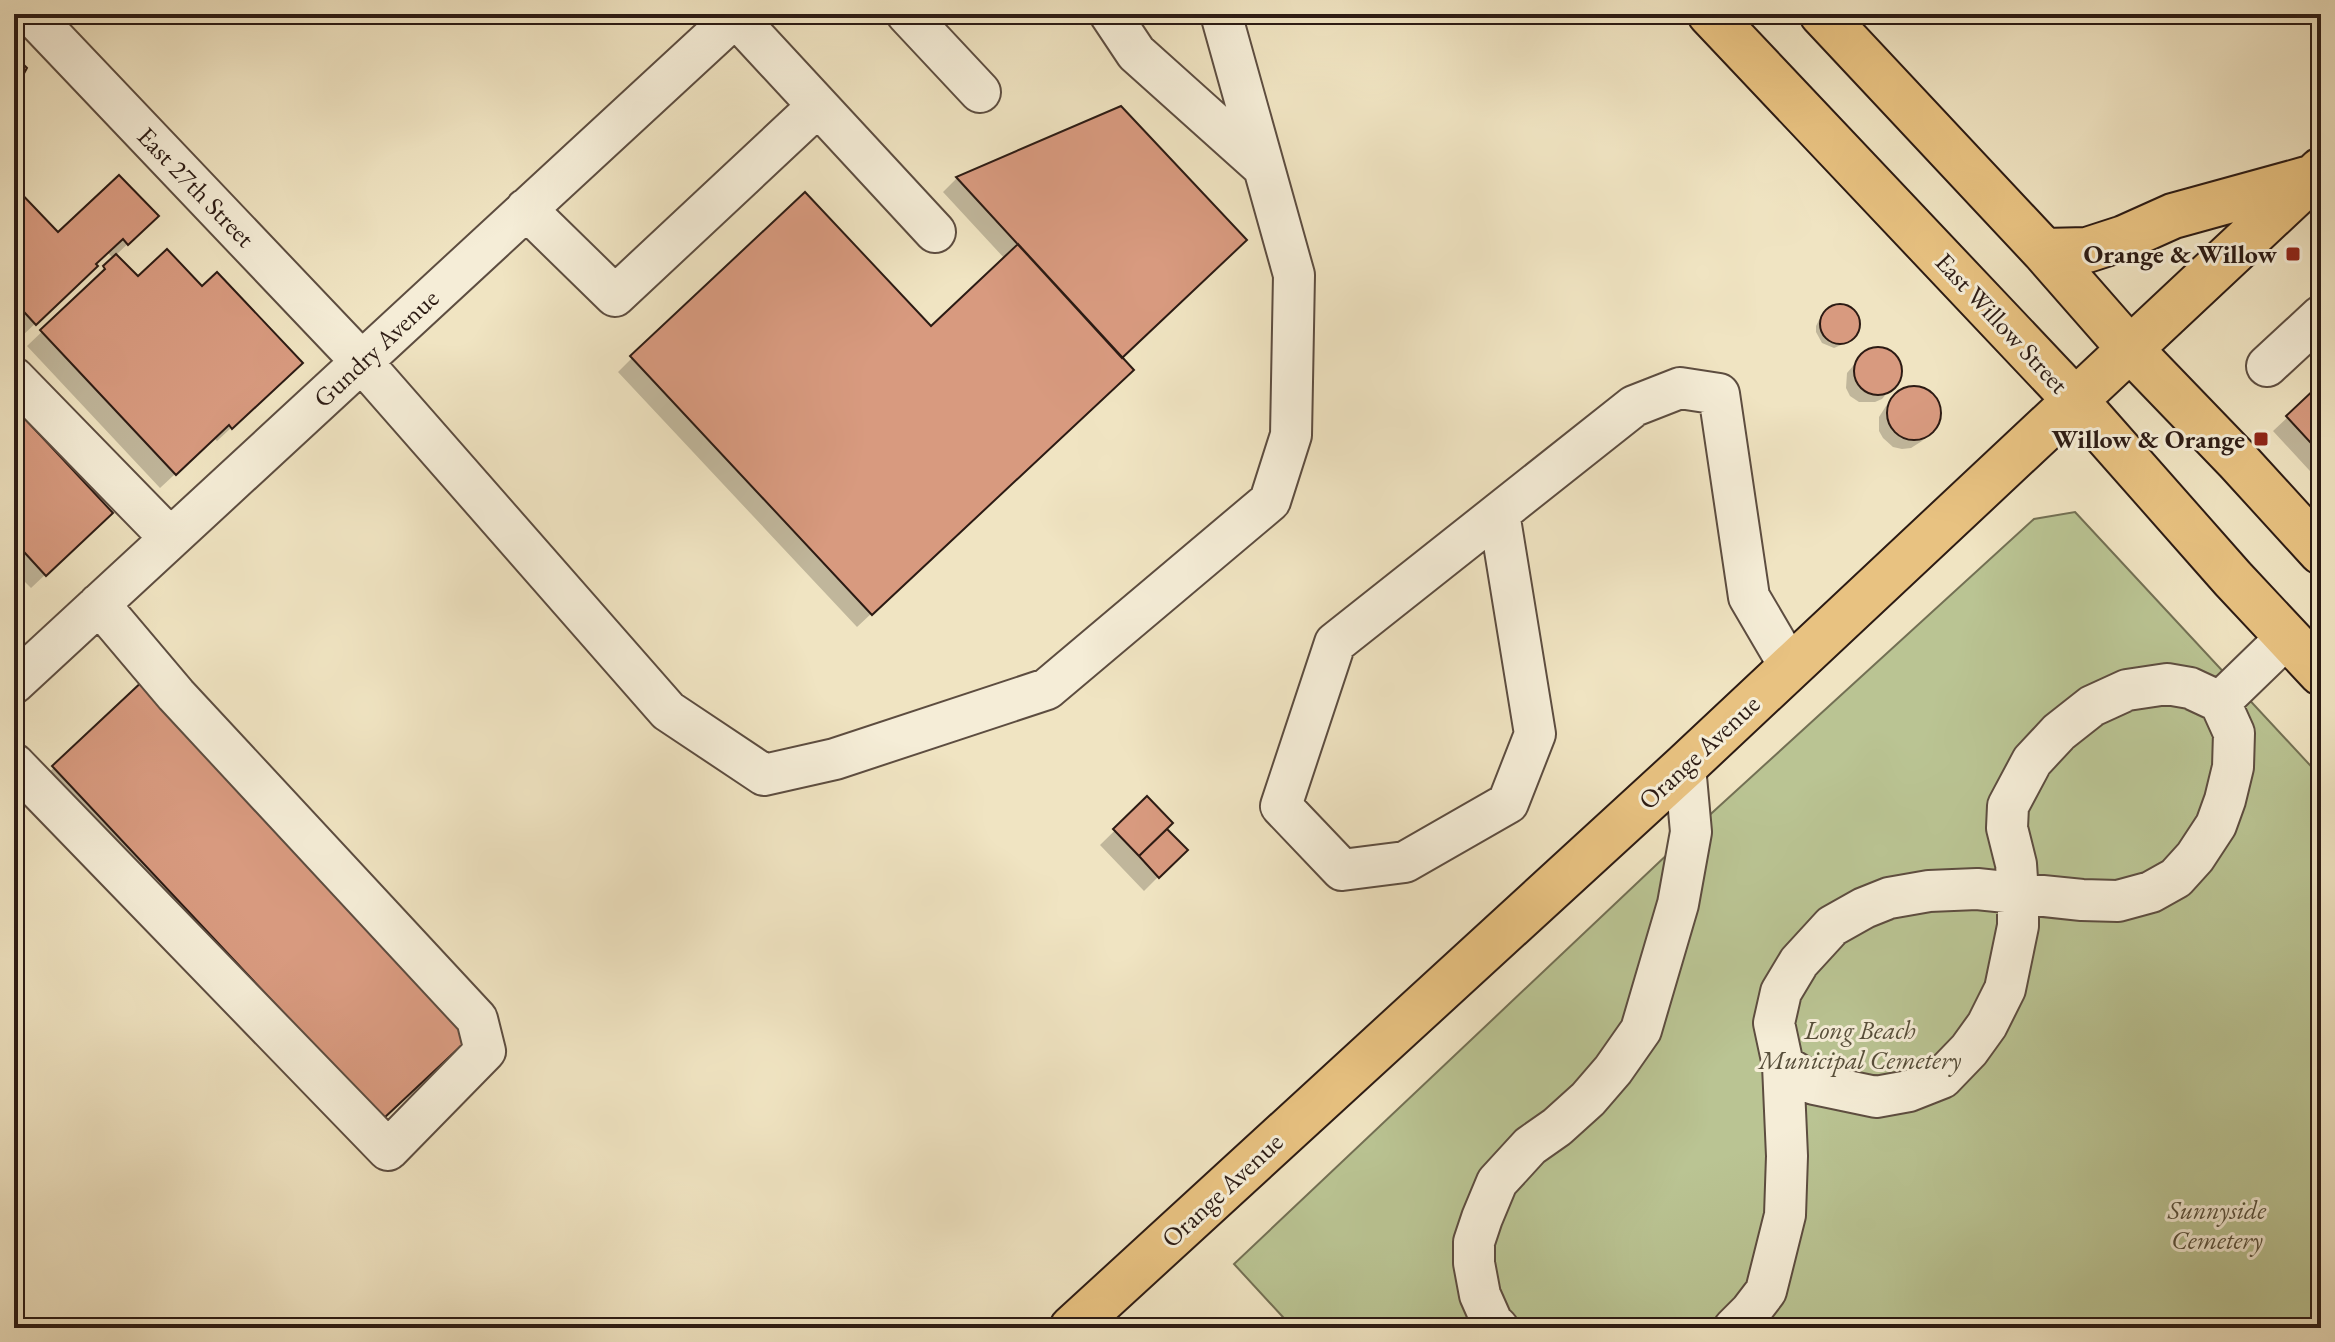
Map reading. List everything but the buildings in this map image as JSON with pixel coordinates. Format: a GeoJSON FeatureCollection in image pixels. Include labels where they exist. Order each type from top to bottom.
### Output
{"type":"FeatureCollection","features":[{"type":"Feature","properties":{"kind":"main road","name":"East Willow Street"},"geometry":{"type":"LineString","coordinates":[[1710,14],[2075,400],[2233,579],[2321,673]]}},
{"type":"Feature","properties":{"kind":"main road"},"geometry":{"type":"LineString","coordinates":[[1822,14],[2321,552]]}},
{"type":"Feature","properties":{"kind":"main road","name":"Orange Avenue"},"geometry":{"type":"LineString","coordinates":[[1072,1328],[1685,766],[2317,173]]}},
{"type":"Feature","properties":{"kind":"main road"},"geometry":{"type":"LineString","coordinates":[[2044,251],[2087,250],[2124,238],[2173,216],[2317,173]]}},
{"type":"Feature","properties":{"kind":"street","name":"East 27th Street"},"geometry":{"type":"LineString","coordinates":[[31,14],[361,361],[668,711],[764,775],[835,759],[1047,689],[1270,501],[1291,435],[1294,275],[1262,166]]}},
{"type":"Feature","properties":{"kind":"street"},"geometry":{"type":"LineString","coordinates":[[907,14],[980,92]]}},
{"type":"Feature","properties":{"kind":"street"},"geometry":{"type":"LineString","coordinates":[[1110,14],[1136,53],[1262,166]]}},
{"type":"Feature","properties":{"kind":"street"},"geometry":{"type":"LineString","coordinates":[[1221,14],[1262,166]]}},
{"type":"Feature","properties":{"kind":"street","name":"Gundry Avenue"},"geometry":{"type":"LineString","coordinates":[[14,683],[737,15]]}},
{"type":"Feature","properties":{"kind":"street"},"geometry":{"type":"LineString","coordinates":[[737,15],[935,232]]}},
{"type":"Feature","properties":{"kind":"street"},"geometry":{"type":"LineString","coordinates":[[526,209],[615,296],[818,106]]}},
{"type":"Feature","properties":{"kind":"street"},"geometry":{"type":"LineString","coordinates":[[2267,366],[2321,316]]}},
{"type":"Feature","properties":{"kind":"street"},"geometry":{"type":"LineString","coordinates":[[14,378],[170,538]]}},
{"type":"Feature","properties":{"kind":"street"},"geometry":{"type":"LineString","coordinates":[[1499,513],[1535,734],[1508,803],[1405,862],[1342,870],[1281,806],[1335,643],[1499,513],[1634,406],[1680,388],[1719,394],[1749,597],[1790,667]]}},
{"type":"Feature","properties":{"kind":"street"},"geometry":{"type":"LineString","coordinates":[[14,764],[388,1150],[485,1051],[477,1019],[176,695],[99,604]]}},
{"type":"Feature","properties":{"kind":"street"},"geometry":{"type":"LineString","coordinates":[[2220,702],[2287,637]]}},
{"type":"Feature","properties":{"kind":"street"},"geometry":{"type":"LineString","coordinates":[[1734,1328],[1766,1291],[1785,1215],[1787,1156],[1783,1065],[1774,1023],[1781,992],[1799,962],[1832,926],[1889,898],[1929,891],[1977,889],[2018,894],[2082,900],[2118,901],[2151,892],[2176,878],[2195,857],[2216,825],[2225,800],[2233,767],[2234,733],[2220,702],[2190,688],[2167,684],[2127,690],[2092,706],[2059,732],[2032,761],[2008,806],[2007,828],[2016,864],[2018,894],[2018,926],[2005,989],[1987,1025],[1969,1050],[1942,1078],[1909,1091],[1876,1097],[1814,1084],[1783,1065]]}},
{"type":"Feature","properties":{"kind":"street"},"geometry":{"type":"LineString","coordinates":[[1498,1328],[1480,1295],[1474,1242],[1497,1182],[1530,1146],[1588,1099],[1641,1030],[1678,904],[1691,832],[1685,766]]}},
{"type":"Feature","properties":{"kind":"green space","name":"Long Beach Municipal Cemetery"},"geometry":{"type":"Polygon","coordinates":[[[2075,512],[2321,777],[2321,1328],[1293,1328],[1234,1264],[1691,832],[2034,519],[2075,512]]]}},
{"type":"Feature","properties":{"kind":"place","name":"Orange & Willow"},"geometry":{"type":"Point","coordinates":[2293,254]}},
{"type":"Feature","properties":{"kind":"place","name":"Willow & Orange"},"geometry":{"type":"Point","coordinates":[2261,439]}},
{"type":"Feature","properties":{"kind":"park label","name":"Sunnyside Cemetery"},"geometry":{"type":"Point","coordinates":[2217,1225]}}]}
